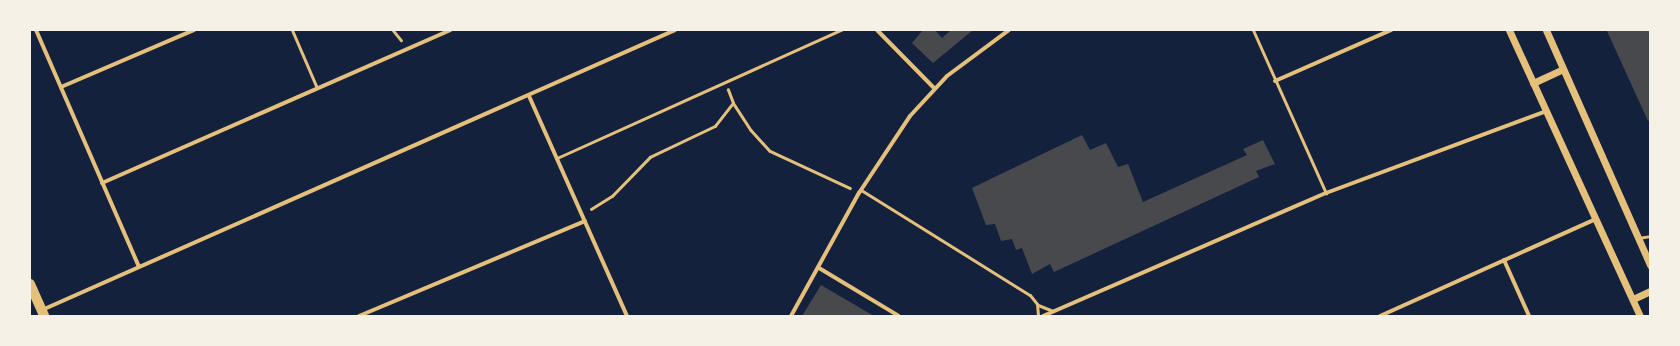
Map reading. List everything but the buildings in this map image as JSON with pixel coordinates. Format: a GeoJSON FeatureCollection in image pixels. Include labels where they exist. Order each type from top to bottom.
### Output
{"type":"FeatureCollection","features":[{"type":"Feature","properties":{"kind":"main road"},"geometry":{"type":"LineString","coordinates":[[30,284],[43,313]]}},
{"type":"Feature","properties":{"kind":"street"},"geometry":{"type":"LineString","coordinates":[[36,30],[139,267]]}},
{"type":"Feature","properties":{"kind":"street"},"geometry":{"type":"LineString","coordinates":[[61,87],[194,30]]}},
{"type":"Feature","properties":{"kind":"street"},"geometry":{"type":"LineString","coordinates":[[102,183],[450,30]]}},
{"type":"Feature","properties":{"kind":"street"},"geometry":{"type":"LineString","coordinates":[[43,313],[139,267],[529,96],[675,30]]}},
{"type":"Feature","properties":{"kind":"street"},"geometry":{"type":"LineString","coordinates":[[877,30],[934,88]]}},
{"type":"Feature","properties":{"kind":"street"},"geometry":{"type":"LineString","coordinates":[[791,316],[819,268],[860,191],[900,129],[934,88],[1009,30]]}},
{"type":"Feature","properties":{"kind":"street"},"geometry":{"type":"LineString","coordinates":[[1275,81],[1391,30]]}},
{"type":"Feature","properties":{"kind":"street"},"geometry":{"type":"LineString","coordinates":[[1509,30],[1640,316]]}},
{"type":"Feature","properties":{"kind":"street"},"geometry":{"type":"LineString","coordinates":[[1546,30],[1650,265]]}},
{"type":"Feature","properties":{"kind":"street"},"geometry":{"type":"LineString","coordinates":[[1533,83],[1564,70]]}},
{"type":"Feature","properties":{"kind":"street"},"geometry":{"type":"LineString","coordinates":[[529,96],[627,316]]}},
{"type":"Feature","properties":{"kind":"street"},"geometry":{"type":"LineString","coordinates":[[1043,316],[1326,193],[1546,111]]}},
{"type":"Feature","properties":{"kind":"street"},"geometry":{"type":"LineString","coordinates":[[1380,316],[1596,219]]}},
{"type":"Feature","properties":{"kind":"street"},"geometry":{"type":"LineString","coordinates":[[359,316],[585,221]]}},
{"type":"Feature","properties":{"kind":"street"},"geometry":{"type":"LineString","coordinates":[[1504,260],[1529,316]]}},
{"type":"Feature","properties":{"kind":"street"},"geometry":{"type":"LineString","coordinates":[[819,268],[899,316]]}},
{"type":"Feature","properties":{"kind":"street"},"geometry":{"type":"LineString","coordinates":[[1632,298],[1650,291]]}},
{"type":"Feature","properties":{"kind":"lane"},"geometry":{"type":"LineString","coordinates":[[292,30],[317,88]]}},
{"type":"Feature","properties":{"kind":"lane"},"geometry":{"type":"LineString","coordinates":[[557,158],[841,30]]}},
{"type":"Feature","properties":{"kind":"lane"},"geometry":{"type":"LineString","coordinates":[[1253,30],[1326,193]]}},
{"type":"Feature","properties":{"kind":"lane"},"geometry":{"type":"LineString","coordinates":[[860,191],[1030,295],[1037,304],[1055,311]]}},
{"type":"Feature","properties":{"kind":"lane"},"geometry":{"type":"LineString","coordinates":[[1638,238],[1650,236]]}},
{"type":"Feature","properties":{"kind":"lane"},"geometry":{"type":"LineString","coordinates":[[1037,304],[1038,316]]}},
{"type":"Feature","properties":{"kind":"path"},"geometry":{"type":"LineString","coordinates":[[725,82],[733,103],[751,130],[770,151],[819,171],[860,191]]}},
{"type":"Feature","properties":{"kind":"path"},"geometry":{"type":"LineString","coordinates":[[581,213],[604,203],[650,157],[706,132],[725,117],[733,103]]}}]}
